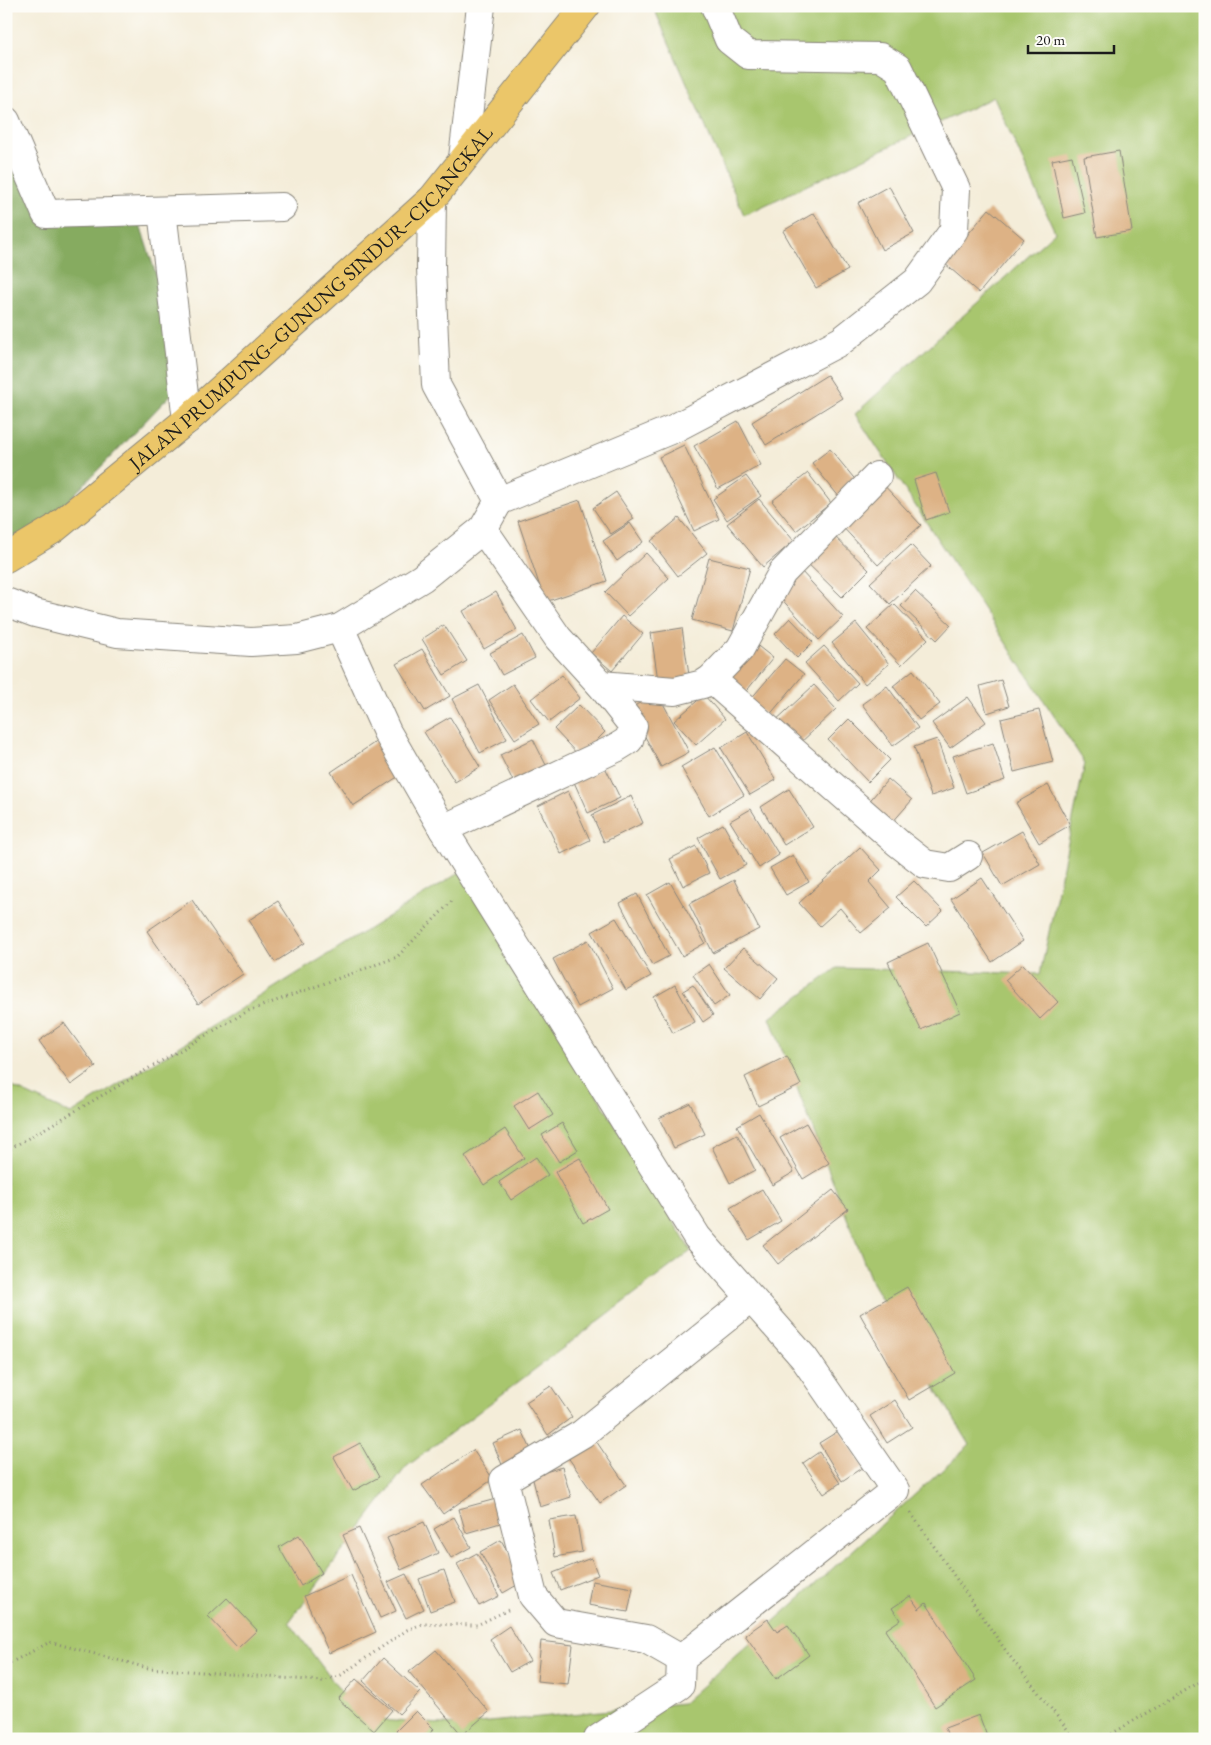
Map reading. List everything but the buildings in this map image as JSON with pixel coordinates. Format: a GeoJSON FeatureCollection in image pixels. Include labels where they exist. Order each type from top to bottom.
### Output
{"type":"FeatureCollection","features":[{"type":"Feature","properties":{"kind":"main road","name":"JALAN PRUMPUNG–GUNUNG SINDUR–CICANGKAL"},"geometry":{"type":"LineString","coordinates":[[6,558],[54,529],[187,420],[432,199],[586,6]]}},
{"type":"Feature","properties":{"kind":"street"},"geometry":{"type":"LineString","coordinates":[[463,158],[481,6]]}},
{"type":"Feature","properties":{"kind":"street"},"geometry":{"type":"LineString","coordinates":[[6,602],[35,613],[117,633],[251,642],[297,639],[340,628],[422,578],[483,529],[499,501],[675,428],[841,340],[917,281],[954,230],[956,190],[898,68],[880,57],[748,55],[729,40],[714,6]]}},
{"type":"Feature","properties":{"kind":"street"},"geometry":{"type":"LineString","coordinates":[[6,121],[46,214],[282,207]]}},
{"type":"Feature","properties":{"kind":"street"},"geometry":{"type":"LineString","coordinates":[[432,199],[431,268],[436,385],[499,501]]}},
{"type":"Feature","properties":{"kind":"street"},"geometry":{"type":"LineString","coordinates":[[162,210],[187,420]]}},
{"type":"Feature","properties":{"kind":"street"},"geometry":{"type":"LineString","coordinates":[[601,685],[675,692],[703,684],[711,679],[740,649],[782,573],[877,476]]}},
{"type":"Feature","properties":{"kind":"street"},"geometry":{"type":"LineString","coordinates":[[443,829],[616,748],[629,740],[633,726],[601,685],[558,638],[483,529]]}},
{"type":"Feature","properties":{"kind":"street"},"geometry":{"type":"LineString","coordinates":[[340,628],[387,732],[443,829],[697,1237],[804,1358],[895,1490],[681,1659],[680,1685],[603,1735]]}},
{"type":"Feature","properties":{"kind":"street"},"geometry":{"type":"LineString","coordinates":[[711,679],[898,843],[926,864],[949,868],[968,856]]}},
{"type":"Feature","properties":{"kind":"street"},"geometry":{"type":"LineString","coordinates":[[681,1659],[646,1639],[556,1623],[533,1596],[504,1480],[582,1434],[750,1299]]}},
{"type":"Feature","properties":{"kind":"path"},"geometry":{"type":"LineString","coordinates":[[6,1151],[248,1011],[397,957],[451,904],[472,874]]}},
{"type":"Feature","properties":{"kind":"path"},"geometry":{"type":"LineString","coordinates":[[895,1490],[1008,1654],[1075,1739]]}},
{"type":"Feature","properties":{"kind":"path"},"geometry":{"type":"LineString","coordinates":[[6,1664],[50,1642],[148,1668],[322,1681],[341,1675],[407,1630],[422,1624],[477,1625],[533,1596]]}},
{"type":"Feature","properties":{"kind":"path"},"geometry":{"type":"LineString","coordinates":[[1103,1739],[1205,1679]]}},
{"type":"Feature","properties":{"kind":"green space"},"geometry":{"type":"Polygon","coordinates":[[[653,6],[1205,6],[1205,1739],[6,1739],[6,1084],[71,1114],[462,871],[691,1251],[406,1467],[289,1622],[361,1719],[459,1725],[683,1703],[970,1445],[872,1283],[770,1018],[837,968],[1040,974],[1085,763],[855,414],[1055,232],[994,97],[744,215],[653,6]]]}},
{"type":"Feature","properties":{"kind":"green space"},"geometry":{"type":"Polygon","coordinates":[[[6,131],[48,211],[138,219],[189,376],[6,565],[6,131]]]}}]}
